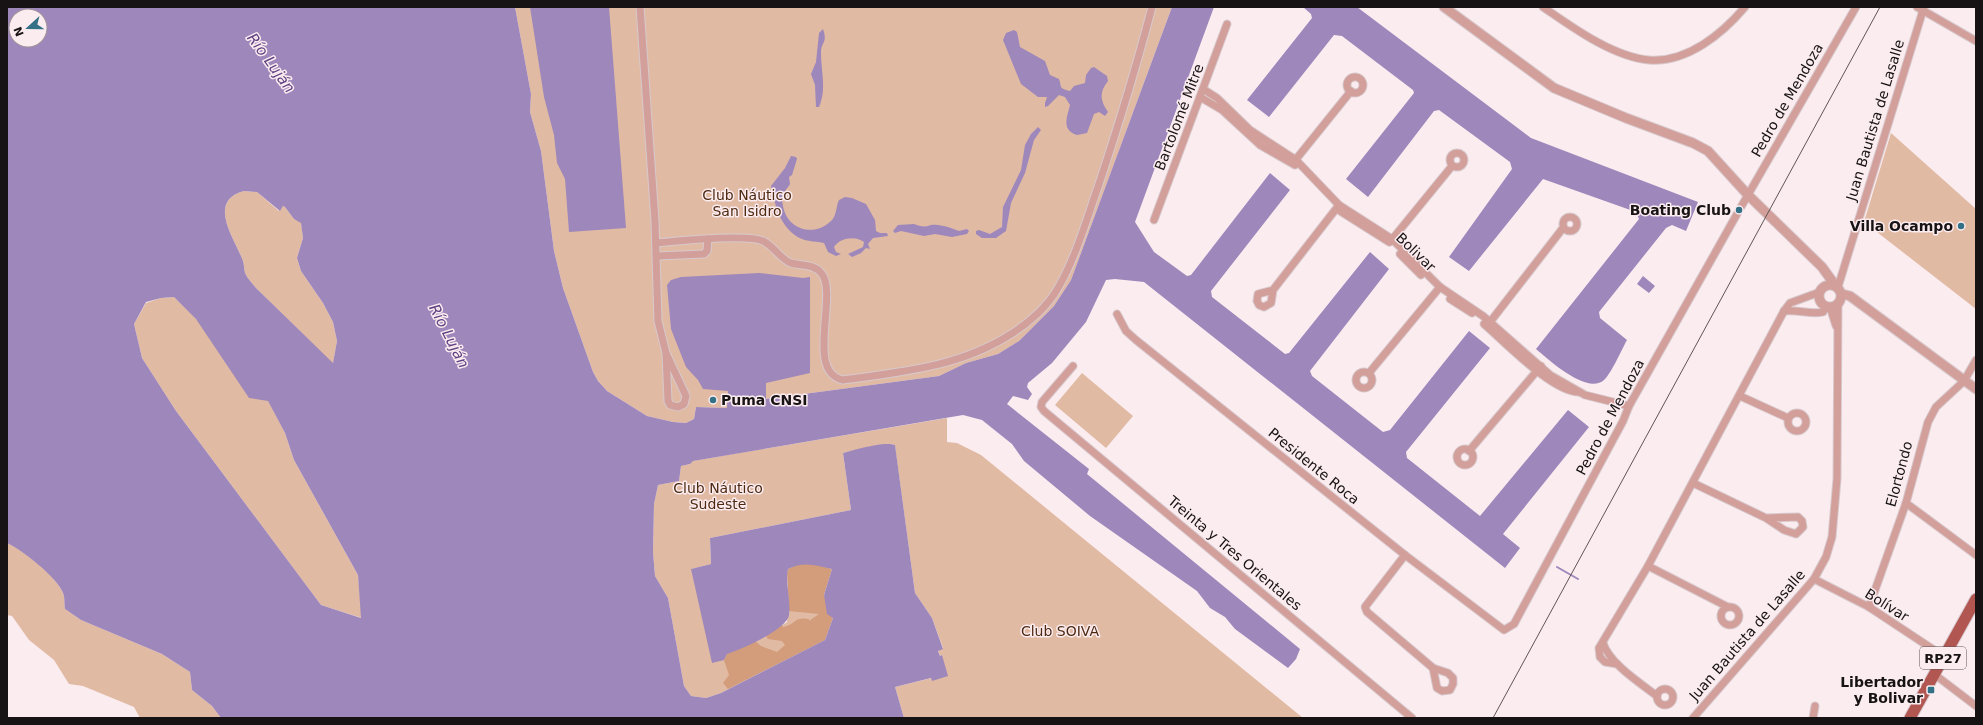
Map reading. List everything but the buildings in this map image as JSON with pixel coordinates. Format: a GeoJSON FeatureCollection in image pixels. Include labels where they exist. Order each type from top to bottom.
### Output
{"type":"FeatureCollection","features":[{"type":"Feature","properties":{"kind":"main road","name":"RP27"},"geometry":{"type":"LineString","coordinates":[[1910,718],[1976,599]]}},
{"type":"Feature","properties":{"kind":"street"},"geometry":{"type":"LineString","coordinates":[[640,7],[657,256],[658,321],[666,353],[686,396],[684,404],[678,407],[670,405],[668,401],[666,353]]}},
{"type":"Feature","properties":{"kind":"street"},"geometry":{"type":"LineString","coordinates":[[656,243],[708,239],[761,240],[770,245],[788,261],[813,268],[822,274],[826,287],[824,334],[826,362],[831,374],[836,379],[843,380],[927,368],[960,358],[1001,340],[1022,327],[1048,302],[1058,289],[1068,270],[1078,245],[1128,93],[1152,7]]}},
{"type":"Feature","properties":{"kind":"street"},"geometry":{"type":"LineString","coordinates":[[1444,7],[1554,88],[1702,147],[1715,158],[1748,195],[1822,267],[1838,289],[1850,296],[1976,389]]}},
{"type":"Feature","properties":{"kind":"street"},"geometry":{"type":"LineString","coordinates":[[1543,7],[1602,45],[1635,57],[1658,60],[1685,53],[1708,42],[1733,22],[1745,7]]}},
{"type":"Feature","properties":{"kind":"street","name":"Pedro de Mendoza"},"geometry":{"type":"LineString","coordinates":[[1741,206],[1856,7]]}},
{"type":"Feature","properties":{"kind":"street"},"geometry":{"type":"LineString","coordinates":[[1921,8],[1976,41]]}},
{"type":"Feature","properties":{"kind":"street","name":"Juan Bautista de Lasalle"},"geometry":{"type":"LineString","coordinates":[[1838,289],[1921,8]]}},
{"type":"Feature","properties":{"kind":"street","name":"Bartolomé Mitre"},"geometry":{"type":"LineString","coordinates":[[1154,220],[1227,24]]}},
{"type":"Feature","properties":{"kind":"street","name":"Bolivar"},"geometry":{"type":"LineString","coordinates":[[1203,89],[1217,98],[1240,125],[1260,145],[1294,162],[1338,207],[1391,241],[1438,289],[1488,324],[1514,352],[1580,392],[1602,400],[1629,406]]}},
{"type":"Feature","properties":{"kind":"street"},"geometry":{"type":"LineString","coordinates":[[1294,162],[1351,91]]}},
{"type":"Feature","properties":{"kind":"street","name":"Bolivar"},"geometry":{"type":"LineString","coordinates":[[1200,97],[1222,110],[1240,125]]}},
{"type":"Feature","properties":{"kind":"street"},"geometry":{"type":"LineString","coordinates":[[1391,241],[1452,166]]}},
{"type":"Feature","properties":{"kind":"street"},"geometry":{"type":"LineString","coordinates":[[1273,290],[1260,293],[1257,296],[1259,305],[1264,307],[1269,305],[1273,290],[1338,207]]}},
{"type":"Feature","properties":{"kind":"street","name":"Pedro de Mendoza"},"geometry":{"type":"LineString","coordinates":[[1504,630],[1514,624],[1623,421],[1629,406],[1737,214]]}},
{"type":"Feature","properties":{"kind":"street"},"geometry":{"type":"LineString","coordinates":[[1488,324],[1563,228]]}},
{"type":"Feature","properties":{"kind":"street"},"geometry":{"type":"LineString","coordinates":[[657,256],[704,254],[707,251],[708,239]]}},
{"type":"Feature","properties":{"kind":"street"},"geometry":{"type":"LineString","coordinates":[[1822,267],[1822,289],[1820,300],[1831,306]]}},
{"type":"Feature","properties":{"kind":"street"},"geometry":{"type":"LineString","coordinates":[[1369,373],[1438,289]]}},
{"type":"Feature","properties":{"kind":"street"},"geometry":{"type":"LineString","coordinates":[[1657,696],[1617,664],[1605,662],[1600,657],[1599,648],[1648,566],[1784,311],[1790,303],[1822,289],[1838,289]]}},
{"type":"Feature","properties":{"kind":"street"},"geometry":{"type":"LineString","coordinates":[[1784,311],[1794,310],[1818,313],[1823,312],[1831,306],[1838,289]]}},
{"type":"Feature","properties":{"kind":"street"},"geometry":{"type":"LineString","coordinates":[[1265,292],[1269,293],[1272,298]]}},
{"type":"Feature","properties":{"kind":"street","name":"Juan Bautista de Lasalle"},"geometry":{"type":"LineString","coordinates":[[1693,718],[1814,579],[1826,557],[1832,537],[1837,479],[1837,331],[1831,306]]}},
{"type":"Feature","properties":{"kind":"street","name":"Presidente Roca"},"geometry":{"type":"LineString","coordinates":[[1117,314],[1126,331],[1136,340],[1405,555],[1504,630]]}},
{"type":"Feature","properties":{"kind":"street","name":"Elortondo"},"geometry":{"type":"LineString","coordinates":[[1869,607],[1906,503],[1928,422],[1936,407],[1964,381],[1976,360]]}},
{"type":"Feature","properties":{"kind":"street","name":"Treinta y Tres Orientales"},"geometry":{"type":"LineString","coordinates":[[1073,366],[1042,402],[1041,407],[1412,718]]}},
{"type":"Feature","properties":{"kind":"street"},"geometry":{"type":"LineString","coordinates":[[1469,451],[1539,368]]}},
{"type":"Feature","properties":{"kind":"street"},"geometry":{"type":"LineString","coordinates":[[1740,396],[1788,418]]}},
{"type":"Feature","properties":{"kind":"street"},"geometry":{"type":"LineString","coordinates":[[1693,483],[1766,518],[1791,533],[1796,534],[1803,527],[1802,522],[1798,517],[1766,518]]}},
{"type":"Feature","properties":{"kind":"street"},"geometry":{"type":"LineString","coordinates":[[1906,503],[1976,555]]}},
{"type":"Feature","properties":{"kind":"street"},"geometry":{"type":"LineString","coordinates":[[1405,555],[1365,607],[1367,612],[1433,668]]}},
{"type":"Feature","properties":{"kind":"street"},"geometry":{"type":"LineString","coordinates":[[1648,566],[1728,607]]}},
{"type":"Feature","properties":{"kind":"street","name":"Bolívar"},"geometry":{"type":"LineString","coordinates":[[1814,579],[1869,607],[1934,650],[1942,659]]}},
{"type":"Feature","properties":{"kind":"street"},"geometry":{"type":"LineString","coordinates":[[1934,674],[1976,706]]}},
{"type":"Feature","properties":{"kind":"street"},"geometry":{"type":"LineString","coordinates":[[1812,718],[1815,706]]}},
{"type":"Feature","properties":{"kind":"green space","name":"Club Náutico San Isidro"},"geometry":{"type":"Polygon","coordinates":[[[515,7],[1172,7],[1071,280],[1054,306],[1019,341],[998,354],[966,363],[939,376],[766,399],[727,408],[696,407],[694,419],[686,423],[673,422],[647,416],[607,391],[598,381],[593,372],[563,288],[554,251],[541,151],[530,112],[531,94],[515,7]]]}},
{"type":"Feature","properties":{"kind":"green space","name":"Villa Ocampo"},"geometry":{"type":"Polygon","coordinates":[[[1891,133],[1976,209],[1976,309],[1864,222],[1891,133]]]}},
{"type":"Feature","properties":{"kind":"green space"},"geometry":{"type":"Polygon","coordinates":[[[244,191],[257,192],[279,211],[283,206],[285,207],[294,219],[301,222],[303,238],[297,258],[301,271],[323,303],[333,322],[337,341],[333,364],[248,279],[243,261],[226,222],[225,212],[227,203],[233,196],[244,191]]]}},
{"type":"Feature","properties":{"kind":"green space"},"geometry":{"type":"Polygon","coordinates":[[[174,297],[191,313],[268,400],[285,433],[294,460],[358,575],[362,618],[321,605],[176,411],[142,358],[134,324],[146,303],[161,298],[174,297]]]}},
{"type":"Feature","properties":{"kind":"green space"},"geometry":{"type":"Polygon","coordinates":[[[1082,373],[1133,416],[1106,448],[1055,405],[1082,373]]]}},
{"type":"Feature","properties":{"kind":"green space"},"geometry":{"type":"Polygon","coordinates":[[[947,418],[947,442],[957,443],[981,455],[1303,718],[904,718],[895,687],[932,678],[932,681],[942,655],[940,656],[938,650],[943,648],[932,618],[915,593],[895,446],[893,444],[843,453],[851,510],[710,538],[711,564],[692,569],[738,650],[766,636],[787,622],[789,592],[815,564],[825,640],[721,693],[706,698],[691,696],[684,686],[668,598],[655,576],[653,552],[654,504],[658,485],[679,481],[681,466],[690,464],[692,461],[947,418]]]}},
{"type":"Feature","properties":{"kind":"green space"},"geometry":{"type":"Polygon","coordinates":[[[7,543],[21,551],[47,572],[60,587],[64,595],[65,609],[81,620],[162,654],[190,672],[192,690],[212,706],[221,718],[140,718],[134,707],[83,686],[69,684],[54,660],[29,640],[12,616],[7,615],[7,543]]]}},
{"type":"Feature","properties":{"kind":"shaded area"},"geometry":{"type":"Polygon","coordinates":[[[798,564],[815,564],[832,569],[824,595],[833,618],[825,640],[728,689],[723,683],[729,675],[724,660],[727,654],[755,641],[761,646],[777,652],[785,645],[782,641],[768,639],[766,636],[782,625],[783,627],[787,626],[804,618],[809,619],[809,621],[819,614],[789,611],[787,574],[788,569],[798,564]]]}},
{"type":"Feature","properties":{"kind":"water","name":"Río Luján"},"geometry":{"type":"Polygon","coordinates":[[[7,7],[515,7],[531,94],[530,112],[541,151],[554,251],[563,288],[593,372],[598,381],[607,391],[647,416],[673,422],[686,423],[694,419],[696,407],[727,408],[728,391],[703,389],[698,380],[686,367],[671,329],[667,285],[671,280],[681,277],[759,273],[803,278],[810,277],[810,373],[766,383],[766,399],[939,376],[966,363],[998,354],[1019,341],[1054,306],[1071,280],[1172,7],[1214,7],[1135,222],[1154,252],[1187,276],[1191,275],[1270,173],[1290,190],[1211,291],[1212,297],[1285,354],[1289,353],[1370,252],[1389,269],[1310,371],[1312,376],[1383,432],[1390,430],[1469,331],[1490,348],[1406,452],[1407,458],[1480,516],[1568,410],[1589,427],[1503,534],[1520,548],[1505,568],[1144,282],[1115,279],[1106,280],[1086,322],[1052,363],[1028,383],[1027,387],[1032,394],[1028,400],[1013,396],[1007,404],[1089,469],[1087,474],[1300,649],[1296,659],[1288,668],[1235,629],[1225,617],[1210,608],[1197,591],[1090,516],[1024,461],[1012,444],[982,420],[963,415],[693,461],[690,464],[681,466],[679,481],[658,485],[654,504],[653,552],[655,576],[668,598],[684,686],[691,696],[706,698],[721,693],[825,640],[833,618],[827,614],[824,595],[832,569],[804,564],[788,569],[789,615],[786,621],[772,633],[727,654],[724,660],[712,663],[691,569],[711,564],[710,538],[851,510],[843,453],[877,445],[895,445],[915,593],[932,618],[943,649],[938,651],[940,656],[942,655],[948,676],[932,681],[931,678],[895,687],[904,718],[221,718],[212,706],[192,690],[190,672],[162,654],[81,620],[65,609],[64,595],[60,587],[47,572],[7,543],[7,7]],[[244,191],[233,196],[227,203],[225,212],[226,222],[243,261],[247,277],[256,288],[333,363],[337,341],[333,322],[323,303],[301,271],[297,258],[303,238],[301,223],[294,219],[285,207],[283,206],[280,211],[257,192],[244,191]],[[174,297],[161,298],[146,302],[134,324],[142,358],[176,411],[321,605],[361,618],[358,575],[294,460],[285,433],[268,401],[249,398],[196,319],[174,297]]]}},
{"type":"Feature","properties":{"kind":"water"},"geometry":{"type":"Polygon","coordinates":[[[530,7],[609,7],[626,228],[569,232],[565,179],[557,163],[554,135],[544,97],[530,7]]]}},
{"type":"Feature","properties":{"kind":"water"},"geometry":{"type":"Polygon","coordinates":[[[1303,7],[1357,7],[1531,138],[1698,202],[1686,231],[1672,225],[1666,228],[1599,312],[1600,318],[1627,340],[1613,367],[1604,380],[1597,383],[1588,383],[1578,380],[1559,368],[1536,349],[1639,219],[1636,212],[1543,179],[1469,271],[1449,257],[1512,169],[1510,162],[1439,110],[1434,111],[1368,197],[1346,179],[1414,93],[1413,90],[1342,36],[1334,35],[1269,117],[1247,100],[1312,18],[1311,14],[1303,7]]]}},
{"type":"Feature","properties":{"kind":"water"},"geometry":{"type":"Polygon","coordinates":[[[823,29],[825,40],[821,53],[823,94],[819,107],[816,107],[815,85],[811,74],[816,62],[819,33],[823,29]]]}},
{"type":"Feature","properties":{"kind":"water"},"geometry":{"type":"Polygon","coordinates":[[[1014,30],[1017,32],[1020,47],[1045,61],[1050,75],[1059,79],[1061,87],[1064,89],[1070,91],[1074,86],[1085,83],[1086,75],[1091,68],[1094,67],[1107,76],[1108,81],[1103,89],[1102,100],[1108,112],[1105,116],[1099,112],[1094,114],[1087,133],[1077,135],[1069,130],[1066,123],[1070,105],[1065,97],[1059,95],[1045,107],[1047,97],[1038,97],[1021,84],[1003,40],[1006,33],[1014,30]]]}},
{"type":"Feature","properties":{"kind":"water"},"geometry":{"type":"Polygon","coordinates":[[[1038,127],[1041,130],[1034,140],[1025,173],[1011,203],[1006,231],[996,238],[982,238],[976,234],[976,231],[979,230],[990,234],[1002,227],[1003,207],[1021,170],[1025,145],[1031,134],[1038,127]]]}},
{"type":"Feature","properties":{"kind":"water"},"geometry":{"type":"Polygon","coordinates":[[[791,156],[796,157],[797,159],[792,175],[789,177],[790,184],[783,193],[782,199],[786,214],[790,221],[796,226],[810,230],[825,226],[834,218],[839,200],[845,197],[852,198],[866,204],[875,220],[876,231],[880,233],[887,233],[888,236],[873,238],[868,244],[870,249],[866,248],[861,253],[852,257],[848,254],[863,247],[864,242],[861,240],[848,238],[840,241],[834,247],[836,252],[841,254],[836,256],[828,252],[824,243],[805,240],[795,235],[784,224],[780,217],[771,186],[785,168],[791,156]]]}},
{"type":"Feature","properties":{"kind":"water"},"geometry":{"type":"Polygon","coordinates":[[[914,224],[923,226],[938,225],[959,231],[967,229],[969,231],[967,234],[952,237],[935,234],[924,236],[901,231],[895,233],[893,231],[898,225],[914,224]]]}},
{"type":"Feature","properties":{"kind":"water"},"geometry":{"type":"Polygon","coordinates":[[[1643,276],[1655,286],[1649,293],[1637,284],[1643,276]]]}},
{"type":"Feature","properties":{"kind":"waterway"},"geometry":{"type":"LineString","coordinates":[[1557,567],[1578,579]]}},
{"type":"Feature","properties":{"kind":"tram line"},"geometry":{"type":"LineString","coordinates":[[1493,718],[1880,7]]}},
{"type":"Feature","properties":{"kind":"place","name":"Boating Club"},"geometry":{"type":"Point","coordinates":[1739,210]}},
{"type":"Feature","properties":{"kind":"place","name":"Villa Ocampo"},"geometry":{"type":"Point","coordinates":[1961,226]}},
{"type":"Feature","properties":{"kind":"place","name":"Puma CNSI"},"geometry":{"type":"Point","coordinates":[713,400]}},
{"type":"Feature","properties":{"kind":"place","name":"Libertador y Bolivar"},"geometry":{"type":"Point","coordinates":[1931,690]}},
{"type":"Feature","properties":{"kind":"park label","name":"Club Náutico Sudeste"},"geometry":{"type":"Point","coordinates":[718,496]}},
{"type":"Feature","properties":{"kind":"park label","name":"Club SOIVA"},"geometry":{"type":"Point","coordinates":[1060,631]}}]}
